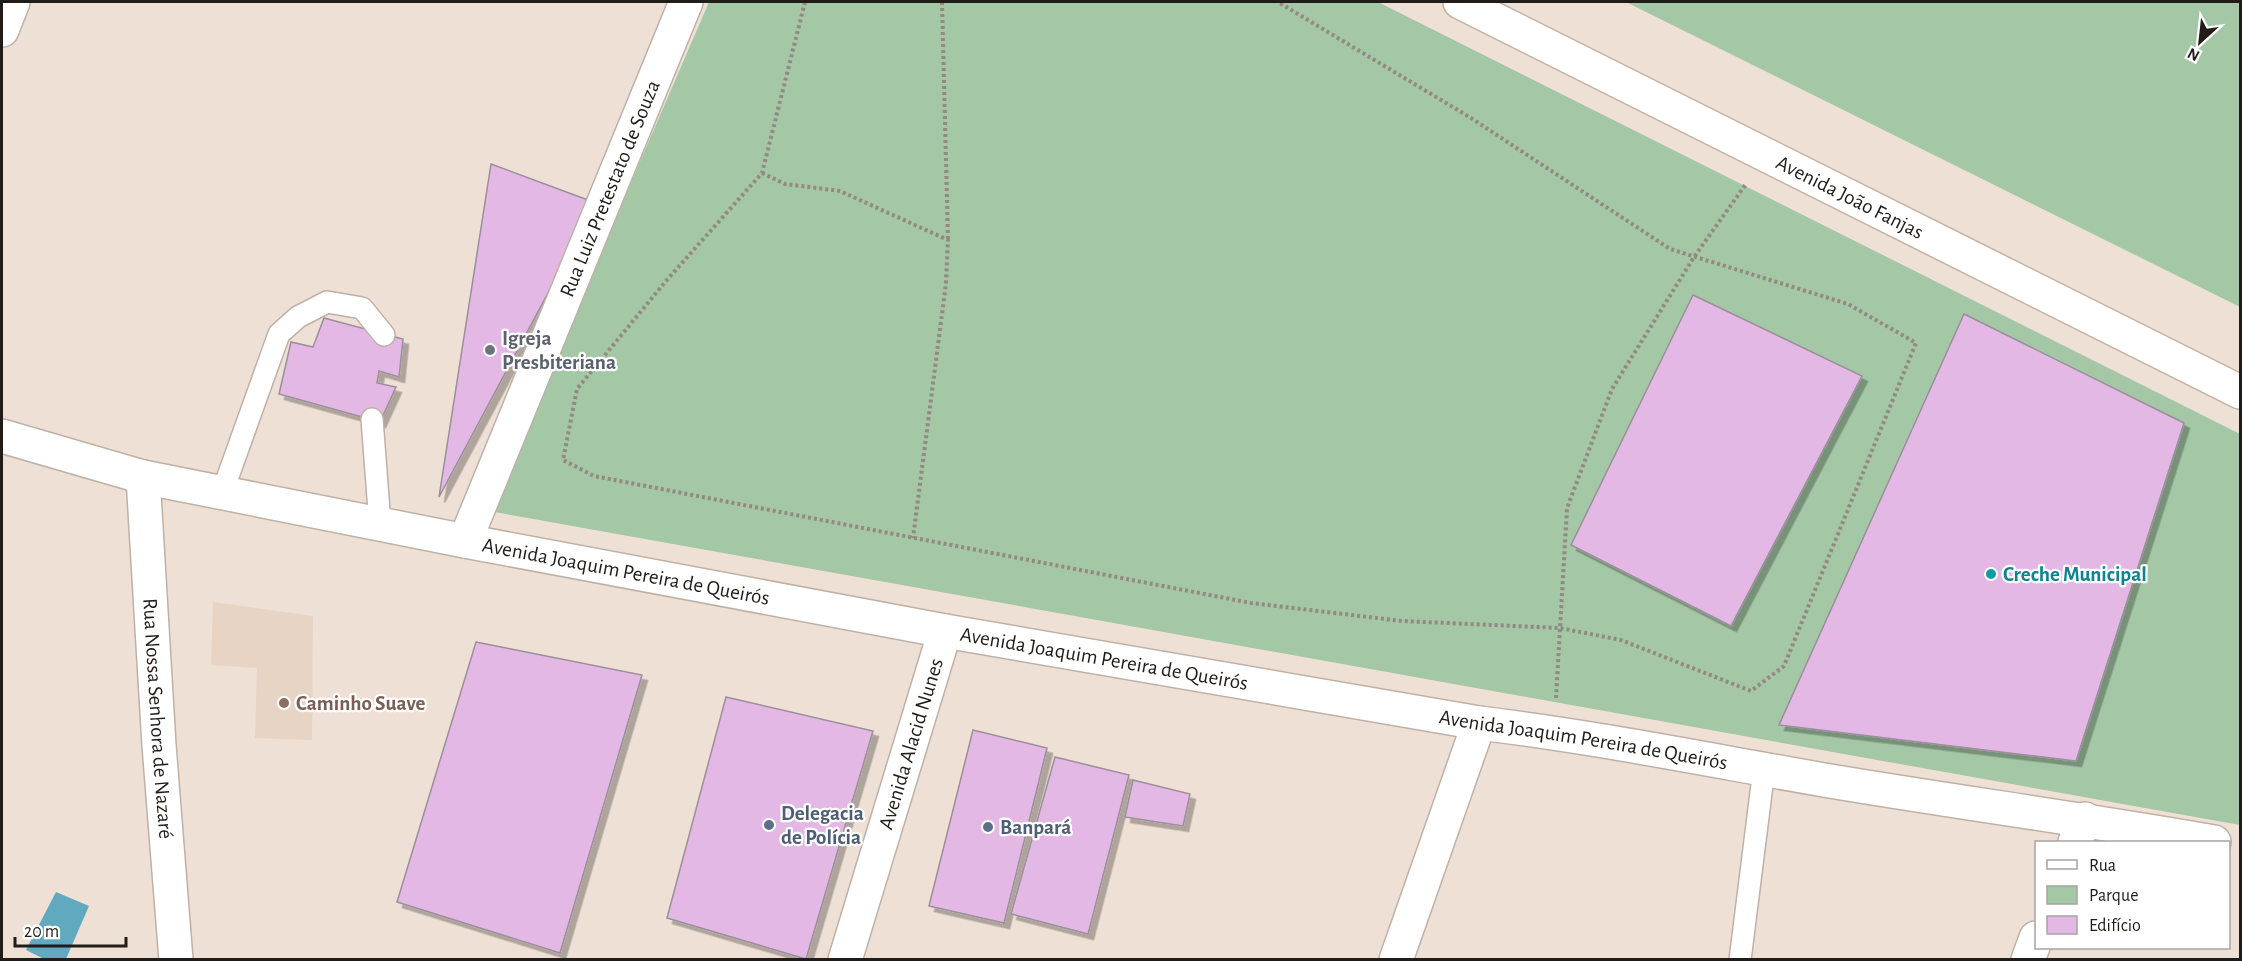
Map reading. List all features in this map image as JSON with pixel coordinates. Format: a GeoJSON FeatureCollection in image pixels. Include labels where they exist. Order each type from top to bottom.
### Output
{"type":"FeatureCollection","features":[{"type":"Feature","properties":{"kind":"street"},"geometry":{"type":"LineString","coordinates":[[2,30],[13,2]]}},
{"type":"Feature","properties":{"kind":"street","name":"Rua Luiz Pretestato de Souza"},"geometry":{"type":"LineString","coordinates":[[465,541],[686,2]]}},
{"type":"Feature","properties":{"kind":"street","name":"Avenida João Fanjas"},"geometry":{"type":"LineString","coordinates":[[1460,2],[2241,392]]}},
{"type":"Feature","properties":{"kind":"street","name":"Avenida Joaquim Pereira de Queirós"},"geometry":{"type":"LineString","coordinates":[[2,436],[143,477],[945,632],[1479,723],[1554,732],[1764,769],[2080,831],[2192,841]]}},
{"type":"Feature","properties":{"kind":"street","name":"Rua Nossa Senhora de Nazaré"},"geometry":{"type":"LineString","coordinates":[[143,477],[159,745],[176,960]]}},
{"type":"Feature","properties":{"kind":"street","name":"Avenida Alacid Nunes"},"geometry":{"type":"LineString","coordinates":[[845,960],[945,632]]}},
{"type":"Feature","properties":{"kind":"street"},"geometry":{"type":"LineString","coordinates":[[1396,960],[1479,723]]}},
{"type":"Feature","properties":{"kind":"street"},"geometry":{"type":"LineString","coordinates":[[2028,960],[2035,943]]}},
{"type":"Feature","properties":{"kind":"lane"},"geometry":{"type":"LineString","coordinates":[[222,493],[279,334],[298,317],[327,302],[362,308],[384,334]]}},
{"type":"Feature","properties":{"kind":"lane"},"geometry":{"type":"LineString","coordinates":[[372,419],[380,524]]}},
{"type":"Feature","properties":{"kind":"lane"},"geometry":{"type":"LineString","coordinates":[[1740,960],[1764,769]]}},
{"type":"Feature","properties":{"kind":"path"},"geometry":{"type":"LineString","coordinates":[[805,2],[762,173],[666,281],[577,389],[563,460],[594,476],[1251,603],[1402,621],[1560,628],[1621,640],[1751,691],[1784,666],[1916,343],[1848,304],[1670,249],[1471,118],[1278,2]]}},
{"type":"Feature","properties":{"kind":"path"},"geometry":{"type":"LineString","coordinates":[[913,538],[945,284],[948,240],[942,2]]}},
{"type":"Feature","properties":{"kind":"path"},"geometry":{"type":"LineString","coordinates":[[1554,732],[1567,508],[1612,389],[1694,256],[1767,154]]}},
{"type":"Feature","properties":{"kind":"path"},"geometry":{"type":"LineString","coordinates":[[762,173],[785,184],[840,191],[948,240]]}},
{"type":"Feature","properties":{"kind":"shaded area","name":"Caminho Suave"},"geometry":{"type":"Polygon","coordinates":[[[213,602],[313,616],[312,740],[255,738],[257,668],[211,665],[213,602]]]}},
{"type":"Feature","properties":{"kind":"green space"},"geometry":{"type":"Polygon","coordinates":[[[709,2],[1378,2],[2240,434],[2240,825],[489,511],[709,2]]]}},
{"type":"Feature","properties":{"kind":"green space"},"geometry":{"type":"Polygon","coordinates":[[[1626,2],[2240,2],[2240,307],[1626,2]]]}},
{"type":"Feature","properties":{"kind":"water"},"geometry":{"type":"Polygon","coordinates":[[[56,892],[89,906],[66,959],[44,959],[26,950],[56,892]]]}},
{"type":"Feature","properties":{"kind":"building","name":"Igreja Presbiteriana"},"geometry":{"type":"Polygon","coordinates":[[[491,164],[596,203],[439,497],[491,164]]]}},
{"type":"Feature","properties":{"kind":"building"},"geometry":{"type":"Polygon","coordinates":[[[1693,295],[1862,376],[1731,626],[1571,545],[1693,295]]]}},
{"type":"Feature","properties":{"kind":"building","name":"Creche Municipal"},"geometry":{"type":"Polygon","coordinates":[[[1964,314],[2184,423],[2076,761],[1779,725],[1964,314]]]}},
{"type":"Feature","properties":{"kind":"building"},"geometry":{"type":"Polygon","coordinates":[[[324,318],[403,339],[399,377],[379,371],[377,383],[396,387],[380,422],[279,394],[291,342],[313,347],[324,318]]]}},
{"type":"Feature","properties":{"kind":"building"},"geometry":{"type":"Polygon","coordinates":[[[476,642],[642,675],[560,953],[397,902],[476,642]]]}},
{"type":"Feature","properties":{"kind":"building","name":"Delegacia de Polícia"},"geometry":{"type":"Polygon","coordinates":[[[726,697],[873,731],[806,959],[667,918],[726,697]]]}},
{"type":"Feature","properties":{"kind":"building","name":"Banpará"},"geometry":{"type":"Polygon","coordinates":[[[973,730],[1047,748],[1004,923],[929,906],[973,730]]]}},
{"type":"Feature","properties":{"kind":"building"},"geometry":{"type":"Polygon","coordinates":[[[1055,757],[1129,775],[1088,934],[1011,914],[1055,757]]]}},
{"type":"Feature","properties":{"kind":"building"},"geometry":{"type":"Polygon","coordinates":[[[1133,780],[1190,794],[1183,826],[1125,817],[1133,780]]]}},
{"type":"Feature","properties":{"kind":"place","name":"Igreja Presbiteriana"},"geometry":{"type":"Point","coordinates":[490,350]}},
{"type":"Feature","properties":{"kind":"place","name":"Creche Municipal"},"geometry":{"type":"Point","coordinates":[1991,574]}},
{"type":"Feature","properties":{"kind":"place","name":"Caminho Suave"},"geometry":{"type":"Point","coordinates":[284,703]}},
{"type":"Feature","properties":{"kind":"place","name":"Delegacia de Polícia"},"geometry":{"type":"Point","coordinates":[769,825]}},
{"type":"Feature","properties":{"kind":"place","name":"Banpará"},"geometry":{"type":"Point","coordinates":[988,827]}}]}
